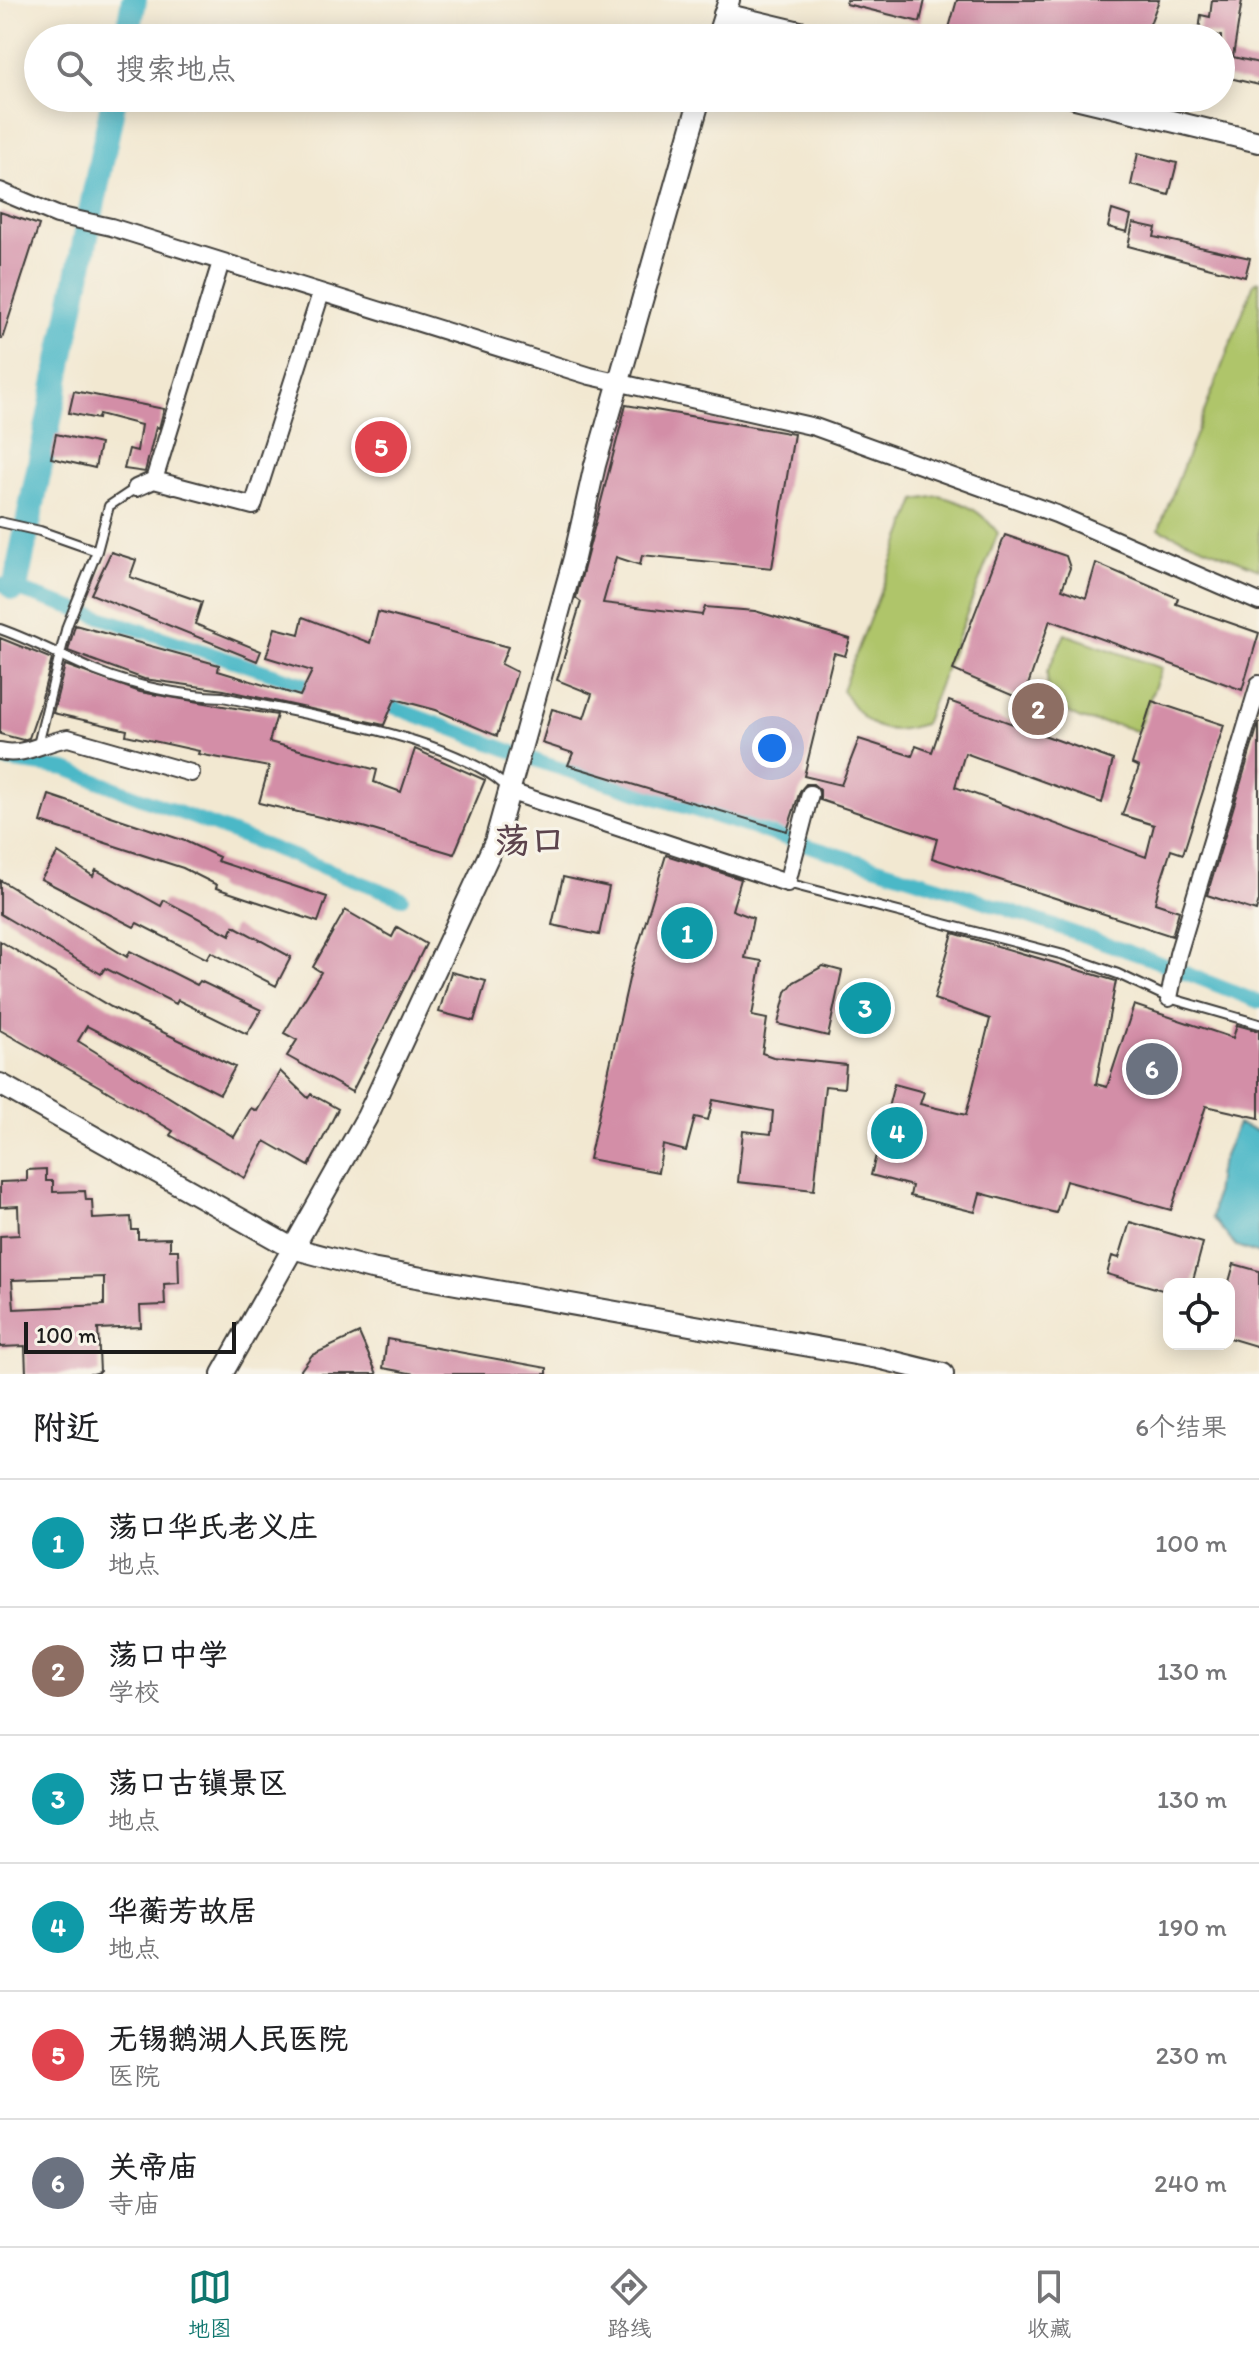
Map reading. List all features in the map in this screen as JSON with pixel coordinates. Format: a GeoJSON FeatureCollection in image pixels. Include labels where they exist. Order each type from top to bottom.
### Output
{"type":"FeatureCollection","features":[{"type":"Feature","properties":{"kind":"street"},"geometry":{"type":"LineString","coordinates":[[726,7],[780,24]]}},
{"type":"Feature","properties":{"kind":"street"},"geometry":{"type":"LineString","coordinates":[[222,1374],[367,1117],[495,842],[513,786],[618,383],[696,112]]}},
{"type":"Feature","properties":{"kind":"street"},"geometry":{"type":"LineString","coordinates":[[1134,112],[1259,142]]}},
{"type":"Feature","properties":{"kind":"street"},"geometry":{"type":"LineString","coordinates":[[0,191],[57,215],[111,227],[618,383],[815,427],[1056,514],[1259,602]]}},
{"type":"Feature","properties":{"kind":"street"},"geometry":{"type":"LineString","coordinates":[[154,480],[221,262]]}},
{"type":"Feature","properties":{"kind":"street"},"geometry":{"type":"LineString","coordinates":[[136,488],[154,480],[253,506],[321,293]]}},
{"type":"Feature","properties":{"kind":"street"},"geometry":{"type":"LineString","coordinates":[[1169,998],[1178,954],[1259,684]]}},
{"type":"Feature","properties":{"kind":"street"},"geometry":{"type":"LineString","coordinates":[[0,751],[14,755],[68,738],[191,773]]}},
{"type":"Feature","properties":{"kind":"street"},"geometry":{"type":"LineString","coordinates":[[513,786],[787,883],[810,794]]}},
{"type":"Feature","properties":{"kind":"street"},"geometry":{"type":"LineString","coordinates":[[0,1084],[292,1248],[371,1269],[878,1358],[943,1374]]}},
{"type":"Feature","properties":{"kind":"lane"},"geometry":{"type":"LineString","coordinates":[[38,745],[67,626],[97,551],[109,506],[136,488]]}},
{"type":"Feature","properties":{"kind":"lane"},"geometry":{"type":"LineString","coordinates":[[0,522],[40,531],[97,551]]}},
{"type":"Feature","properties":{"kind":"lane"},"geometry":{"type":"LineString","coordinates":[[0,629],[45,644],[59,655],[117,678],[203,696],[223,697],[425,743],[492,772],[513,786]]}},
{"type":"Feature","properties":{"kind":"lane"},"geometry":{"type":"LineString","coordinates":[[787,883],[1064,955],[1118,974],[1169,998],[1259,1024]]}},
{"type":"Feature","properties":{"kind":"green space"},"geometry":{"type":"Polygon","coordinates":[[[1259,281],[1259,569],[1159,529],[1254,283],[1259,281]]]}},
{"type":"Feature","properties":{"kind":"green space"},"geometry":{"type":"Polygon","coordinates":[[[939,496],[972,509],[998,533],[924,724],[885,729],[867,720],[842,690],[916,500],[939,496]]]}},
{"type":"Feature","properties":{"kind":"green space"},"geometry":{"type":"Polygon","coordinates":[[[1065,634],[1162,668],[1137,732],[1122,726],[1081,719],[1048,701],[1047,672],[1065,634]]]}},
{"type":"Feature","properties":{"kind":"water"},"geometry":{"type":"Polygon","coordinates":[[[1237,1124],[1259,1132],[1259,1254],[1236,1246],[1212,1218],[1218,1171],[1237,1124]]]}},
{"type":"Feature","properties":{"kind":"building"},"geometry":{"type":"Polygon","coordinates":[[[847,0],[925,0],[920,22],[846,4],[847,0]]]}},
{"type":"Feature","properties":{"kind":"building"},"geometry":{"type":"Polygon","coordinates":[[[957,0],[1159,0],[1150,24],[950,24],[957,0]]]}},
{"type":"Feature","properties":{"kind":"building"},"geometry":{"type":"Polygon","coordinates":[[[1212,0],[1242,0],[1235,44],[1235,24],[1200,24],[1201,15],[1210,17],[1212,0]]]}},
{"type":"Feature","properties":{"kind":"building"},"geometry":{"type":"Polygon","coordinates":[[[1235,57],[1259,63],[1259,85],[1235,79],[1235,57]]]}},
{"type":"Feature","properties":{"kind":"building"},"geometry":{"type":"Polygon","coordinates":[[[1138,153],[1177,163],[1169,195],[1131,185],[1138,153]]]}},
{"type":"Feature","properties":{"kind":"building"},"geometry":{"type":"Polygon","coordinates":[[[1112,210],[1131,216],[1127,232],[1108,227],[1112,210]]]}},
{"type":"Feature","properties":{"kind":"building"},"geometry":{"type":"Polygon","coordinates":[[[0,212],[39,225],[2,339],[0,339],[0,212]]]}},
{"type":"Feature","properties":{"kind":"building"},"geometry":{"type":"Polygon","coordinates":[[[1133,223],[1156,228],[1154,237],[1250,258],[1245,277],[1128,246],[1133,223]]]}},
{"type":"Feature","properties":{"kind":"building"},"geometry":{"type":"Polygon","coordinates":[[[74,391],[164,409],[159,428],[156,427],[145,472],[124,469],[129,449],[137,451],[141,425],[99,414],[98,419],[69,413],[74,391]]]}},
{"type":"Feature","properties":{"kind":"building"},"geometry":{"type":"Polygon","coordinates":[[[626,405],[794,434],[772,568],[642,555],[640,565],[616,557],[603,603],[702,615],[705,607],[755,611],[850,639],[845,656],[834,653],[804,776],[841,785],[859,739],[912,756],[916,746],[932,752],[949,701],[1113,760],[1102,803],[965,753],[955,787],[1146,857],[1154,825],[1122,815],[1139,767],[1132,764],[1152,701],[1224,725],[1183,854],[1171,850],[1158,890],[1155,903],[1179,911],[1172,936],[932,858],[937,839],[820,800],[820,790],[813,784],[806,784],[800,791],[787,831],[568,765],[573,753],[542,743],[552,709],[584,718],[592,694],[557,680],[581,602],[576,598],[626,405]]]}},
{"type":"Feature","properties":{"kind":"building"},"geometry":{"type":"Polygon","coordinates":[[[56,434],[100,444],[95,468],[51,458],[56,434]]]}},
{"type":"Feature","properties":{"kind":"building"},"geometry":{"type":"Polygon","coordinates":[[[1005,535],[1066,556],[1070,568],[1062,589],[1086,598],[1096,563],[1178,598],[1176,604],[1259,633],[1242,690],[1050,620],[1023,700],[953,670],[1005,535]]]}},
{"type":"Feature","properties":{"kind":"building"},"geometry":{"type":"Polygon","coordinates":[[[111,552],[136,560],[130,577],[202,602],[195,624],[261,651],[257,661],[91,594],[111,552]]]}},
{"type":"Feature","properties":{"kind":"building"},"geometry":{"type":"Polygon","coordinates":[[[378,612],[508,647],[501,664],[517,672],[497,736],[436,710],[395,699],[384,725],[224,690],[144,679],[68,651],[75,625],[219,665],[218,671],[300,696],[312,671],[266,657],[275,628],[299,634],[303,617],[370,643],[378,612]]]}},
{"type":"Feature","properties":{"kind":"building"},"geometry":{"type":"Polygon","coordinates":[[[0,638],[52,659],[29,738],[23,740],[0,734],[0,638]]]}},
{"type":"Feature","properties":{"kind":"building"},"geometry":{"type":"Polygon","coordinates":[[[65,665],[140,692],[277,715],[269,742],[377,770],[374,782],[401,792],[415,749],[485,780],[454,854],[363,827],[259,803],[269,767],[198,754],[199,751],[126,735],[127,730],[53,713],[65,665]]]}},
{"type":"Feature","properties":{"kind":"building"},"geometry":{"type":"Polygon","coordinates":[[[1259,722],[1259,901],[1256,911],[1207,895],[1259,722]]]}},
{"type":"Feature","properties":{"kind":"building"},"geometry":{"type":"Polygon","coordinates":[[[49,795],[185,841],[219,857],[217,861],[327,897],[318,922],[216,888],[217,885],[183,868],[41,822],[49,795]]]}},
{"type":"Feature","properties":{"kind":"building"},"geometry":{"type":"Polygon","coordinates":[[[58,853],[93,876],[96,870],[161,906],[164,900],[230,935],[234,926],[291,957],[276,986],[211,952],[207,959],[137,923],[134,927],[41,879],[58,853]]]}},
{"type":"Feature","properties":{"kind":"building"},"geometry":{"type":"Polygon","coordinates":[[[666,855],[741,879],[732,910],[753,918],[745,958],[762,961],[752,1016],[767,1019],[762,1053],[773,1057],[846,1065],[844,1088],[825,1086],[814,1190],[738,1182],[743,1131],[771,1134],[773,1111],[713,1100],[708,1120],[695,1117],[686,1151],[663,1145],[658,1172],[589,1159],[631,970],[666,855]]]}},
{"type":"Feature","properties":{"kind":"building"},"geometry":{"type":"Polygon","coordinates":[[[563,877],[609,887],[599,935],[552,925],[563,877]]]}},
{"type":"Feature","properties":{"kind":"building"},"geometry":{"type":"Polygon","coordinates":[[[0,880],[127,957],[130,951],[197,985],[200,981],[261,1010],[247,1034],[178,1000],[176,1004],[105,968],[101,974],[0,914],[0,880]]]}},
{"type":"Feature","properties":{"kind":"building"},"geometry":{"type":"Polygon","coordinates":[[[345,910],[392,937],[397,927],[426,944],[352,1092],[287,1056],[297,1040],[284,1033],[321,972],[313,967],[345,910]]]}},
{"type":"Feature","properties":{"kind":"building"},"geometry":{"type":"Polygon","coordinates":[[[953,933],[1116,981],[1096,1084],[1107,1087],[1134,1005],[1233,1038],[1237,1025],[1259,1031],[1259,1118],[1206,1106],[1171,1210],[1066,1181],[1056,1213],[980,1193],[975,1212],[910,1196],[912,1186],[871,1175],[894,1084],[924,1092],[920,1104],[966,1115],[990,1019],[934,999],[953,933]]]}},
{"type":"Feature","properties":{"kind":"building"},"geometry":{"type":"Polygon","coordinates":[[[0,941],[111,1007],[235,1067],[220,1094],[87,1026],[78,1041],[234,1137],[251,1108],[257,1111],[280,1071],[308,1098],[311,1094],[338,1109],[309,1166],[265,1141],[245,1178],[170,1135],[173,1131],[102,1088],[0,1030],[0,941]]]}},
{"type":"Feature","properties":{"kind":"building"},"geometry":{"type":"Polygon","coordinates":[[[823,966],[842,971],[828,1036],[778,1024],[786,992],[794,982],[823,966]]]}},
{"type":"Feature","properties":{"kind":"building"},"geometry":{"type":"Polygon","coordinates":[[[451,972],[486,981],[474,1021],[439,1012],[451,972]]]}},
{"type":"Feature","properties":{"kind":"building"},"geometry":{"type":"Polygon","coordinates":[[[46,1169],[46,1181],[53,1181],[53,1192],[85,1191],[86,1200],[92,1200],[93,1219],[131,1217],[132,1230],[138,1230],[138,1239],[170,1238],[170,1250],[178,1250],[179,1283],[164,1284],[165,1305],[140,1306],[141,1327],[98,1329],[100,1372],[26,1374],[25,1346],[0,1347],[0,1236],[19,1235],[18,1206],[0,1207],[0,1182],[27,1181],[27,1170],[46,1169]],[[104,1277],[12,1280],[14,1309],[104,1305],[104,1277]]]}},
{"type":"Feature","properties":{"kind":"building"},"geometry":{"type":"Polygon","coordinates":[[[1130,1222],[1203,1243],[1194,1278],[1163,1278],[1163,1290],[1107,1274],[1112,1256],[1119,1258],[1130,1222]]]}},
{"type":"Feature","properties":{"kind":"building"},"geometry":{"type":"Polygon","coordinates":[[[1234,1264],[1259,1271],[1259,1347],[1235,1340],[1235,1278],[1230,1278],[1234,1264]]]}},
{"type":"Feature","properties":{"kind":"building"},"geometry":{"type":"Polygon","coordinates":[[[359,1333],[377,1374],[298,1374],[312,1355],[359,1333]]]}},
{"type":"Feature","properties":{"kind":"building"},"geometry":{"type":"Polygon","coordinates":[[[387,1339],[547,1368],[547,1374],[415,1374],[383,1368],[387,1339]]]}},
{"type":"Feature","properties":{"kind":"waterway"},"geometry":{"type":"LineString","coordinates":[[130,24],[134,0]]}},
{"type":"Feature","properties":{"kind":"waterway"},"geometry":{"type":"LineString","coordinates":[[15,588],[111,112]]}},
{"type":"Feature","properties":{"kind":"waterway"},"geometry":{"type":"LineString","coordinates":[[0,584],[322,690]]}},
{"type":"Feature","properties":{"kind":"waterway"},"geometry":{"type":"LineString","coordinates":[[374,700],[546,764],[951,890],[1150,959],[1259,1002]]}},
{"type":"Feature","properties":{"kind":"waterway"},"geometry":{"type":"LineString","coordinates":[[0,760],[66,769],[402,898]]}},
{"type":"Feature","properties":{"kind":"place","name":"无锡鹅湖人民医院"},"geometry":{"type":"Point","coordinates":[381,447]}},
{"type":"Feature","properties":{"kind":"place","name":"荡口中学"},"geometry":{"type":"Point","coordinates":[1038,709]}},
{"type":"Feature","properties":{"kind":"place","name":"荡口华氏老义庄"},"geometry":{"type":"Point","coordinates":[687,933]}},
{"type":"Feature","properties":{"kind":"place","name":"荡口古镇景区"},"geometry":{"type":"Point","coordinates":[865,1008]}},
{"type":"Feature","properties":{"kind":"place","name":"关帝庙"},"geometry":{"type":"Point","coordinates":[1152,1069]}},
{"type":"Feature","properties":{"kind":"place","name":"华蘅芳故居"},"geometry":{"type":"Point","coordinates":[897,1133]}},
{"type":"Feature","properties":{"kind":"district","name":"荡口"},"geometry":{"type":"Point","coordinates":[530,840]}}]}
